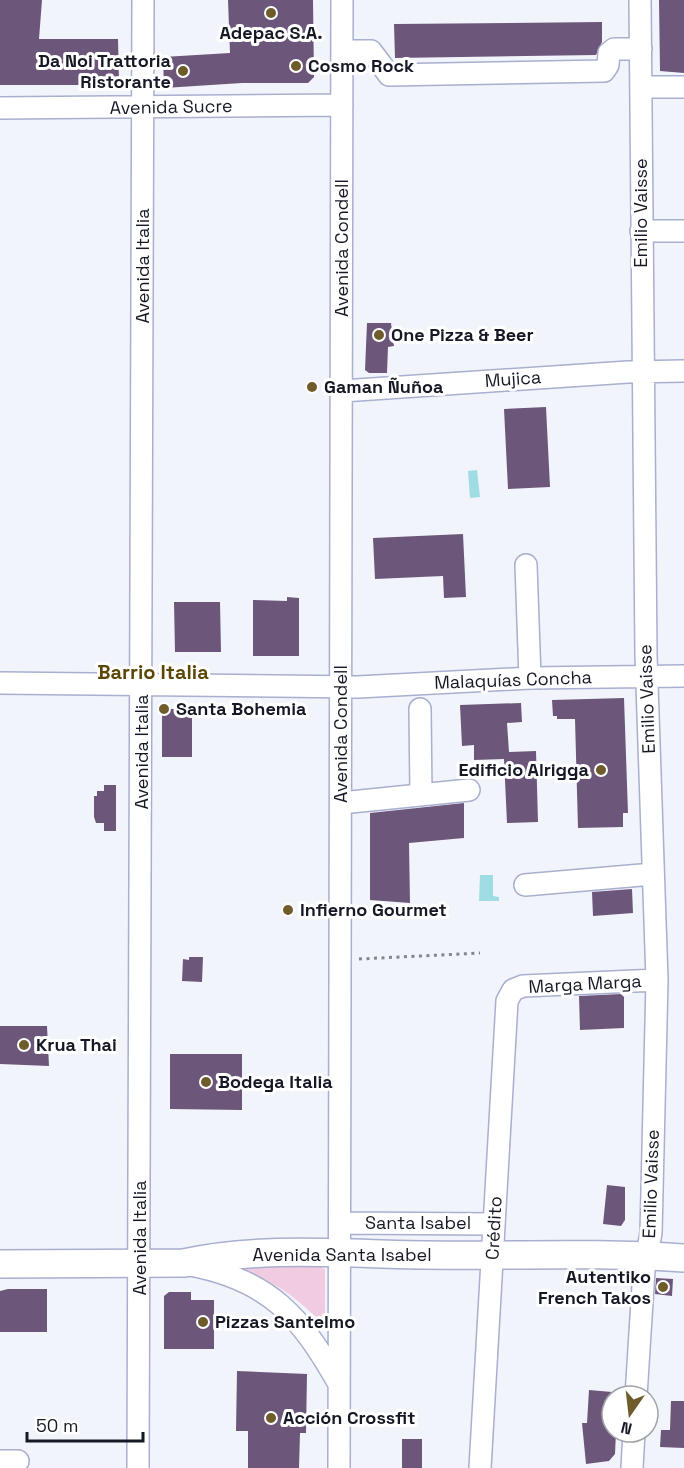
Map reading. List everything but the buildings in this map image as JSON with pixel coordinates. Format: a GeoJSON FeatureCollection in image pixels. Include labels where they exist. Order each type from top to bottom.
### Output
{"type":"FeatureCollection","features":[{"type":"Feature","properties":{"kind":"main road","name":"Avenida Santa Isabel"},"geometry":{"type":"LineString","coordinates":[[0,1264],[184,1263],[231,1256],[341,1253],[684,1258]]}},
{"type":"Feature","properties":{"kind":"street","name":"Avenida Italia"},"geometry":{"type":"LineString","coordinates":[[138,1468],[143,0]]}},
{"type":"Feature","properties":{"kind":"street","name":"Avenida Condell"},"geometry":{"type":"LineString","coordinates":[[339,1468],[342,0]]}},
{"type":"Feature","properties":{"kind":"street","name":"Emilio Vaisse"},"geometry":{"type":"LineString","coordinates":[[637,1384],[644,1270],[651,1233],[657,980],[646,675],[640,0]]}},
{"type":"Feature","properties":{"kind":"street"},"geometry":{"type":"LineString","coordinates":[[342,51],[371,51],[389,75],[604,71],[609,53],[614,49],[641,50]]}},
{"type":"Feature","properties":{"kind":"street"},"geometry":{"type":"LineString","coordinates":[[641,87],[684,87]]}},
{"type":"Feature","properties":{"kind":"street","name":"Avenida Sucre"},"geometry":{"type":"LineString","coordinates":[[0,108],[342,105]]}},
{"type":"Feature","properties":{"kind":"street"},"geometry":{"type":"LineString","coordinates":[[641,231],[684,231]]}},
{"type":"Feature","properties":{"kind":"street","name":"Mujica"},"geometry":{"type":"LineString","coordinates":[[342,391],[642,371],[684,371]]}},
{"type":"Feature","properties":{"kind":"street"},"geometry":{"type":"LineString","coordinates":[[526,565],[530,678]]}},
{"type":"Feature","properties":{"kind":"street","name":"Malaquías Concha"},"geometry":{"type":"LineString","coordinates":[[0,683],[341,687],[530,678],[684,676]]}},
{"type":"Feature","properties":{"kind":"street"},"geometry":{"type":"LineString","coordinates":[[420,709],[421,795]]}},
{"type":"Feature","properties":{"kind":"street"},"geometry":{"type":"LineString","coordinates":[[341,803],[469,790]]}},
{"type":"Feature","properties":{"kind":"street"},"geometry":{"type":"LineString","coordinates":[[525,885],[653,874]]}},
{"type":"Feature","properties":{"kind":"street","name":"Marga Marga"},"geometry":{"type":"LineString","coordinates":[[513,990],[537,984],[657,980]]}},
{"type":"Feature","properties":{"kind":"street","name":"Crédito"},"geometry":{"type":"LineString","coordinates":[[480,1468],[505,1013],[507,1001],[513,990]]}},
{"type":"Feature","properties":{"kind":"street","name":"Santa Isabel"},"geometry":{"type":"LineString","coordinates":[[341,1223],[495,1224]]}},
{"type":"Feature","properties":{"kind":"street"},"geometry":{"type":"LineString","coordinates":[[184,1263],[230,1274],[285,1308],[311,1336],[340,1385]]}},
{"type":"Feature","properties":{"kind":"street"},"geometry":{"type":"LineString","coordinates":[[632,1468],[633,1444]]}},
{"type":"Feature","properties":{"kind":"path"},"geometry":{"type":"LineString","coordinates":[[365,959],[480,954]]}},
{"type":"Feature","properties":{"kind":"shaded area"},"geometry":{"type":"Polygon","coordinates":[[[243,1265],[320,1266],[325,1269],[325,1320],[321,1323],[285,1291],[265,1279],[242,1270],[243,1265]]]}},
{"type":"Feature","properties":{"kind":"water"},"geometry":{"type":"Polygon","coordinates":[[[477,470],[480,497],[470,498],[468,471],[477,470]]]}},
{"type":"Feature","properties":{"kind":"water"},"geometry":{"type":"Polygon","coordinates":[[[480,875],[493,875],[493,896],[499,897],[499,901],[479,901],[480,875]]]}},
{"type":"Feature","properties":{"kind":"place","name":"Adepac S.A."},"geometry":{"type":"Point","coordinates":[271,13]}},
{"type":"Feature","properties":{"kind":"place","name":"Cosmo Rock"},"geometry":{"type":"Point","coordinates":[296,66]}},
{"type":"Feature","properties":{"kind":"place","name":"Da Noi Trattoria Ristorante"},"geometry":{"type":"Point","coordinates":[183,71]}},
{"type":"Feature","properties":{"kind":"place","name":"One Pizza & Beer"},"geometry":{"type":"Point","coordinates":[379,335]}},
{"type":"Feature","properties":{"kind":"place","name":"Gaman Ñuñoa"},"geometry":{"type":"Point","coordinates":[312,387]}},
{"type":"Feature","properties":{"kind":"place","name":"Santa Bohemia"},"geometry":{"type":"Point","coordinates":[164,709]}},
{"type":"Feature","properties":{"kind":"place","name":"Edificio Alrigga"},"geometry":{"type":"Point","coordinates":[601,770]}},
{"type":"Feature","properties":{"kind":"place","name":"Infierno Gourmet"},"geometry":{"type":"Point","coordinates":[288,910]}},
{"type":"Feature","properties":{"kind":"place","name":"Krua Thai"},"geometry":{"type":"Point","coordinates":[24,1045]}},
{"type":"Feature","properties":{"kind":"place","name":"Bodega Italia"},"geometry":{"type":"Point","coordinates":[206,1082]}},
{"type":"Feature","properties":{"kind":"place","name":"Autentiko French Takos"},"geometry":{"type":"Point","coordinates":[663,1287]}},
{"type":"Feature","properties":{"kind":"place","name":"Pizzas Santelmo"},"geometry":{"type":"Point","coordinates":[203,1322]}},
{"type":"Feature","properties":{"kind":"place","name":"Acción Crossfit"},"geometry":{"type":"Point","coordinates":[271,1418]}},
{"type":"Feature","properties":{"kind":"district","name":"Barrio Italia"},"geometry":{"type":"Point","coordinates":[153,672]}}]}
